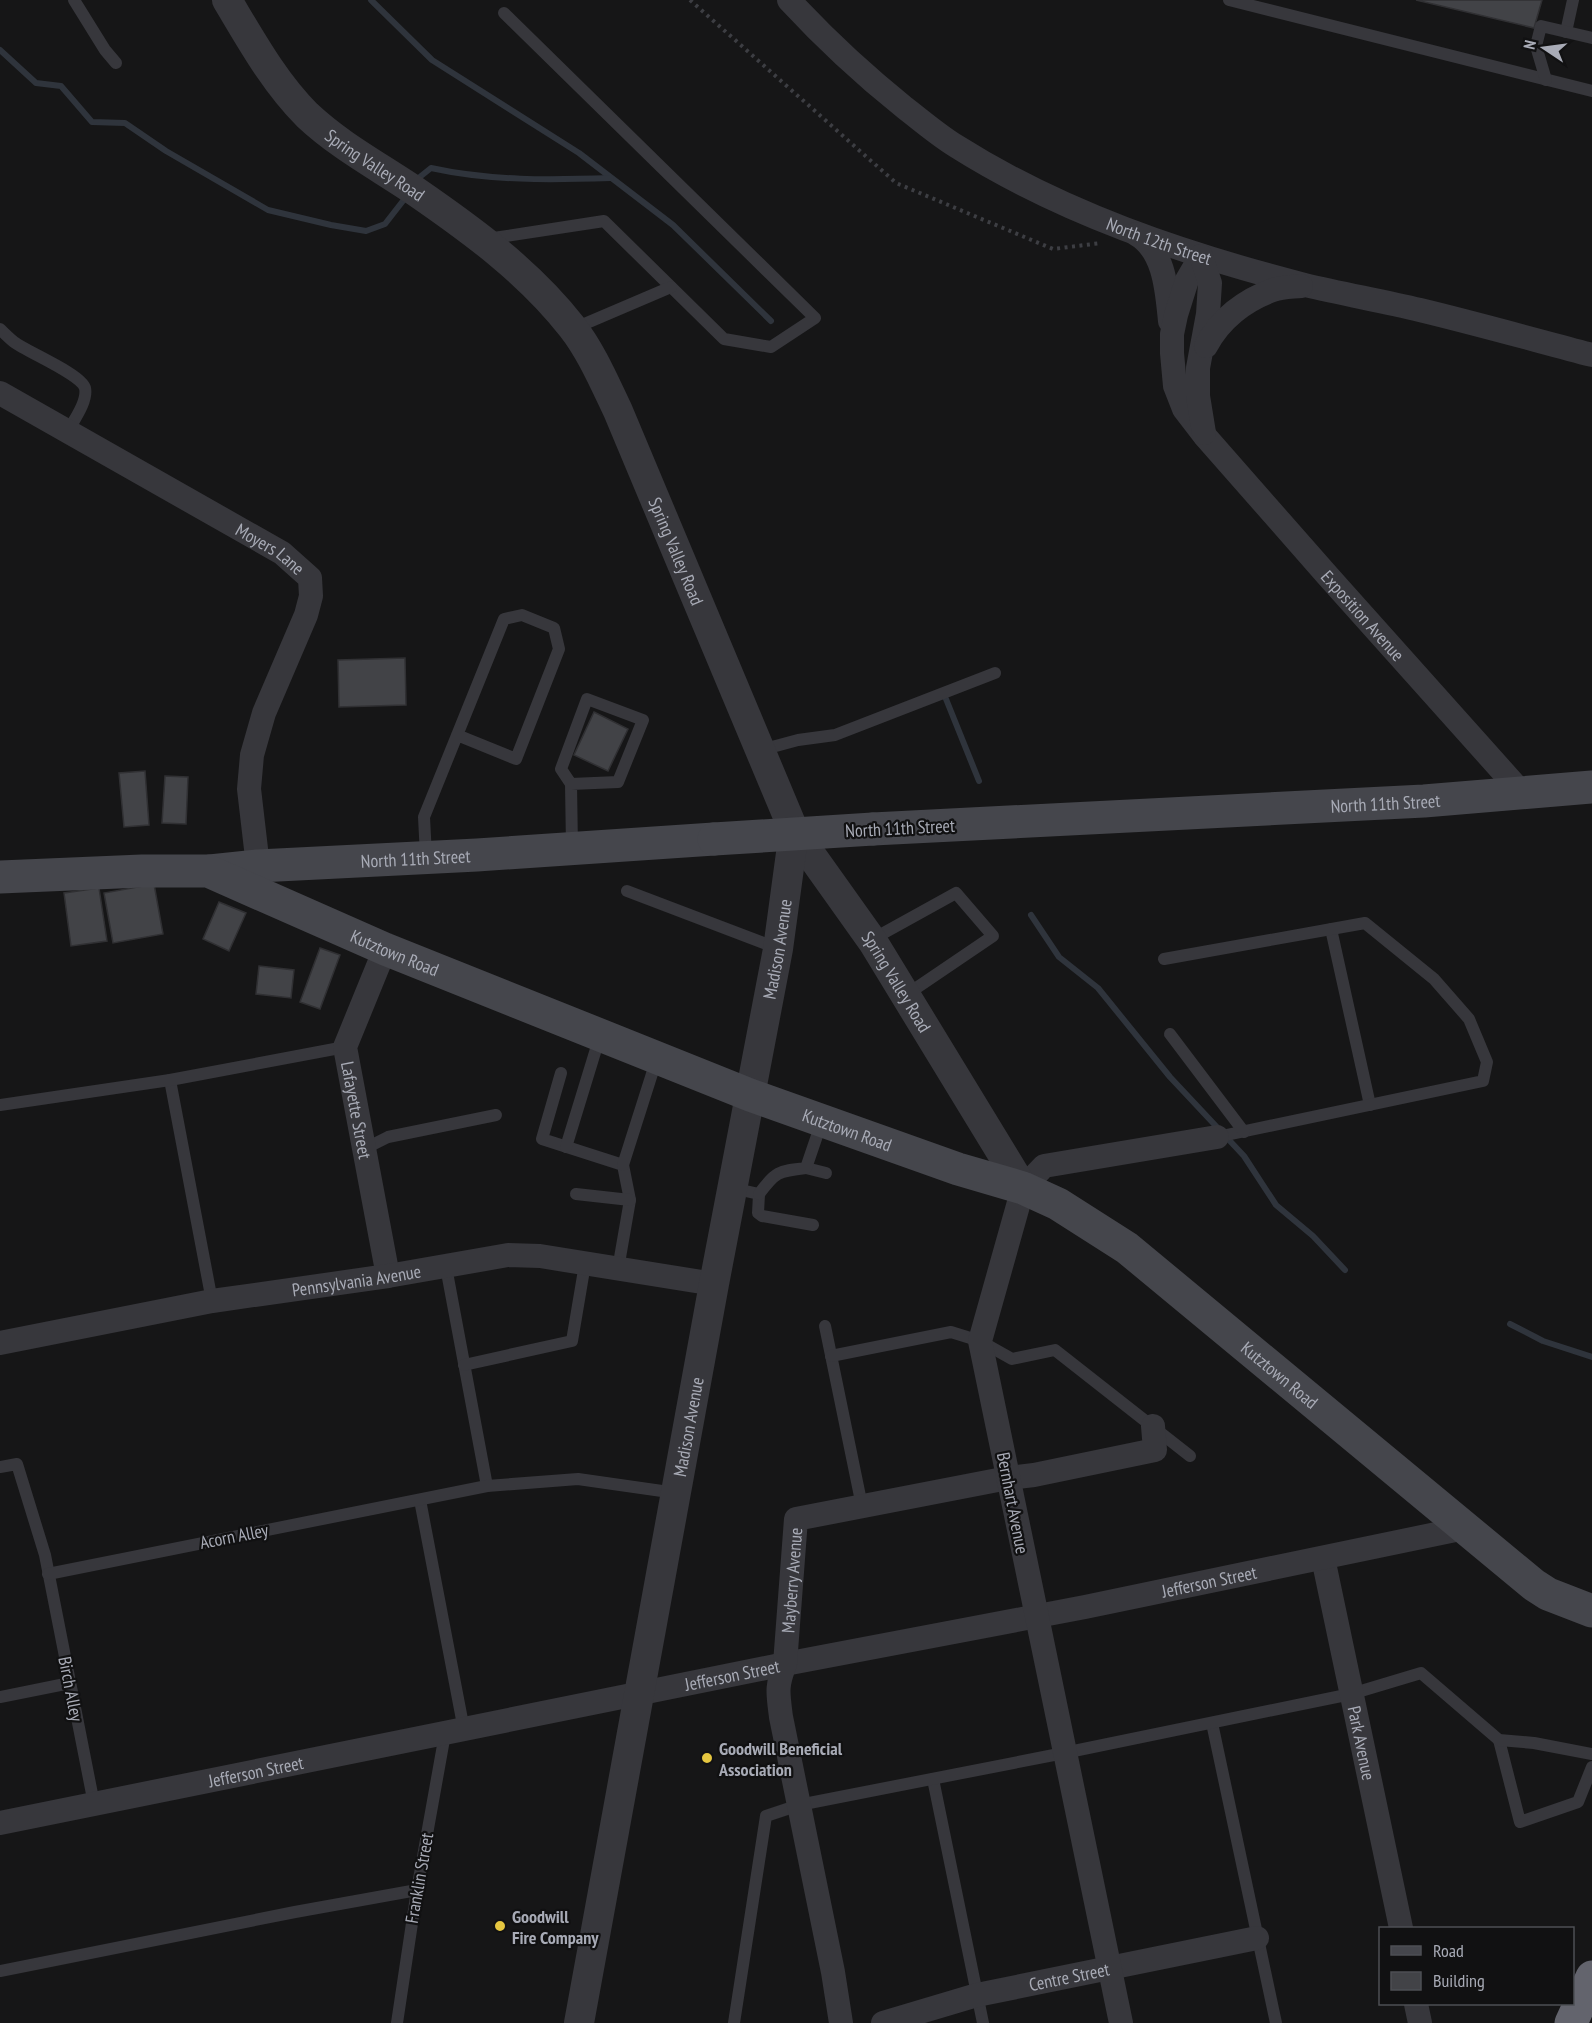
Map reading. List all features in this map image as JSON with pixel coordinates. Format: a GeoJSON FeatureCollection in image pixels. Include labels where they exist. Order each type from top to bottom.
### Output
{"type":"FeatureCollection","features":[{"type":"Feature","properties":{"kind":"highway"},"geometry":{"type":"LineString","coordinates":[[1571,2023],[1592,1977]]}},
{"type":"Feature","properties":{"kind":"main road","name":"North 11th Street"},"geometry":{"type":"LineString","coordinates":[[208,871],[258,866],[873,829],[1424,801],[1592,787]]}},
{"type":"Feature","properties":{"kind":"main road","name":"Kutztown Road"},"geometry":{"type":"LineString","coordinates":[[0,877],[142,871],[208,871],[385,949],[750,1095],[958,1169],[1023,1188],[1058,1204],[1127,1248],[1534,1585],[1548,1594],[1592,1611]]}},
{"type":"Feature","properties":{"kind":"street","name":"Spring Valley Road"},"geometry":{"type":"LineString","coordinates":[[227,0],[275,78],[308,115],[352,151],[413,190],[482,239],[532,281],[574,329],[604,380],[618,411],[794,831],[872,940],[1023,1188]]}},
{"type":"Feature","properties":{"kind":"street","name":"North 12th Street"},"geometry":{"type":"LineString","coordinates":[[789,0],[873,82],[953,145],[1034,191],[1135,234],[1201,256],[1305,285],[1420,310],[1592,354]]}},
{"type":"Feature","properties":{"kind":"street"},"geometry":{"type":"LineString","coordinates":[[1135,234],[1153,250],[1165,280],[1172,334]]}},
{"type":"Feature","properties":{"kind":"street"},"geometry":{"type":"LineString","coordinates":[[1201,256],[1210,283],[1208,314],[1198,368],[1198,396],[1204,435]]}},
{"type":"Feature","properties":{"kind":"street","name":"Exposition Avenue"},"geometry":{"type":"LineString","coordinates":[[1201,256],[1187,280],[1172,334],[1173,362],[1179,397],[1184,409],[1204,435],[1522,793]]}},
{"type":"Feature","properties":{"kind":"street"},"geometry":{"type":"LineString","coordinates":[[1198,368],[1204,349],[1213,333],[1238,308],[1275,289],[1305,285]]}},
{"type":"Feature","properties":{"kind":"street","name":"Moyers Lane"},"geometry":{"type":"LineString","coordinates":[[0,393],[282,553],[310,578],[311,596],[306,615],[264,714],[252,755],[249,789],[258,866]]}},
{"type":"Feature","properties":{"kind":"street","name":"Madison Avenue"},"geometry":{"type":"LineString","coordinates":[[579,2023],[678,1493],[714,1284],[746,1191],[750,1095],[778,949],[794,831]]}},
{"type":"Feature","properties":{"kind":"street","name":"Lafayette Street"},"geometry":{"type":"LineString","coordinates":[[385,949],[345,1047],[388,1276]]}},
{"type":"Feature","properties":{"kind":"street","name":"Bernhart Avenue"},"geometry":{"type":"LineString","coordinates":[[1121,2023],[980,1341],[1023,1188],[1044,1166],[1217,1137]]}},
{"type":"Feature","properties":{"kind":"street","name":"Pennsylvania Avenue"},"geometry":{"type":"LineString","coordinates":[[0,1341],[212,1301],[447,1267],[508,1255],[540,1256],[714,1284]]}},
{"type":"Feature","properties":{"kind":"street","name":"Mayberry Avenue"},"geometry":{"type":"LineString","coordinates":[[841,2023],[833,1972],[798,1805],[777,1684],[785,1664],[796,1519],[1008,1478],[1035,1475],[1155,1450],[1153,1426]]}},
{"type":"Feature","properties":{"kind":"street","name":"Jefferson Street"},"geometry":{"type":"LineString","coordinates":[[0,1823],[1465,1528]]}},
{"type":"Feature","properties":{"kind":"street","name":"Park Avenue"},"geometry":{"type":"LineString","coordinates":[[1323,1558],[1401,1927]]}},
{"type":"Feature","properties":{"kind":"street","name":"Centre Street"},"geometry":{"type":"LineString","coordinates":[[883,2023],[977,1995],[1257,1938]]}},
{"type":"Feature","properties":{"kind":"street"},"geometry":{"type":"LineString","coordinates":[[1416,2005],[1420,2023]]}},
{"type":"Feature","properties":{"kind":"lane"},"geometry":{"type":"LineString","coordinates":[[74,0],[105,50],[116,63]]}},
{"type":"Feature","properties":{"kind":"lane"},"geometry":{"type":"LineString","coordinates":[[1229,0],[1592,91]]}},
{"type":"Feature","properties":{"kind":"lane"},"geometry":{"type":"LineString","coordinates":[[1566,32],[1573,0]]}},
{"type":"Feature","properties":{"kind":"lane"},"geometry":{"type":"LineString","coordinates":[[482,239],[604,221],[724,339],[771,347],[815,318],[504,13]]}},
{"type":"Feature","properties":{"kind":"lane"},"geometry":{"type":"LineString","coordinates":[[1546,81],[1536,46],[1541,26],[1592,38]]}},
{"type":"Feature","properties":{"kind":"lane"},"geometry":{"type":"LineString","coordinates":[[574,329],[671,287]]}},
{"type":"Feature","properties":{"kind":"lane"},"geometry":{"type":"LineString","coordinates":[[0,329],[15,343],[60,367],[85,387],[85,396],[68,431]]}},
{"type":"Feature","properties":{"kind":"lane"},"geometry":{"type":"LineString","coordinates":[[426,857],[424,817],[457,735],[504,619],[522,615],[554,628],[559,649],[516,759],[457,735]]}},
{"type":"Feature","properties":{"kind":"lane"},"geometry":{"type":"LineString","coordinates":[[760,750],[798,740],[835,735],[995,673]]}},
{"type":"Feature","properties":{"kind":"lane"},"geometry":{"type":"LineString","coordinates":[[571,784],[618,782],[642,720],[587,699],[561,769],[571,784],[572,848]]}},
{"type":"Feature","properties":{"kind":"lane"},"geometry":{"type":"LineString","coordinates":[[627,891],[778,949]]}},
{"type":"Feature","properties":{"kind":"lane"},"geometry":{"type":"LineString","coordinates":[[872,940],[956,893],[993,936],[905,996]]}},
{"type":"Feature","properties":{"kind":"lane"},"geometry":{"type":"LineString","coordinates":[[1164,959],[1365,923],[1434,979],[1469,1019],[1486,1062],[1483,1081],[1217,1137]]}},
{"type":"Feature","properties":{"kind":"lane"},"geometry":{"type":"LineString","coordinates":[[1331,929],[1370,1105]]}},
{"type":"Feature","properties":{"kind":"lane"},"geometry":{"type":"LineString","coordinates":[[566,1147],[600,1034]]}},
{"type":"Feature","properties":{"kind":"lane"},"geometry":{"type":"LineString","coordinates":[[1170,1034],[1244,1132]]}},
{"type":"Feature","properties":{"kind":"lane"},"geometry":{"type":"LineString","coordinates":[[0,1105],[170,1080],[345,1047]]}},
{"type":"Feature","properties":{"kind":"lane"},"geometry":{"type":"LineString","coordinates":[[618,1269],[630,1200],[623,1164],[657,1057]]}},
{"type":"Feature","properties":{"kind":"lane"},"geometry":{"type":"LineString","coordinates":[[561,1073],[542,1139],[623,1164]]}},
{"type":"Feature","properties":{"kind":"lane"},"geometry":{"type":"LineString","coordinates":[[170,1080],[212,1301]]}},
{"type":"Feature","properties":{"kind":"lane"},"geometry":{"type":"LineString","coordinates":[[364,1149],[388,1137],[496,1115]]}},
{"type":"Feature","properties":{"kind":"lane"},"geometry":{"type":"LineString","coordinates":[[806,1168],[823,1121]]}},
{"type":"Feature","properties":{"kind":"lane"},"geometry":{"type":"LineString","coordinates":[[813,1225],[762,1216],[746,1191],[773,1175],[788,1170],[806,1168],[826,1173]]}},
{"type":"Feature","properties":{"kind":"lane"},"geometry":{"type":"LineString","coordinates":[[576,1194],[630,1200]]}},
{"type":"Feature","properties":{"kind":"lane"},"geometry":{"type":"LineString","coordinates":[[464,1365],[572,1341],[585,1264]]}},
{"type":"Feature","properties":{"kind":"lane"},"geometry":{"type":"LineString","coordinates":[[447,1267],[488,1486]]}},
{"type":"Feature","properties":{"kind":"lane"},"geometry":{"type":"LineString","coordinates":[[825,1326],[862,1506]]}},
{"type":"Feature","properties":{"kind":"lane"},"geometry":{"type":"LineString","coordinates":[[831,1356],[951,1332],[980,1341],[1012,1359],[1055,1350],[1190,1456]]}},
{"type":"Feature","properties":{"kind":"lane","name":"Birch Alley"},"geometry":{"type":"LineString","coordinates":[[0,1467],[17,1464],[45,1555],[94,1804]]}},
{"type":"Feature","properties":{"kind":"lane","name":"Acorn Alley"},"geometry":{"type":"LineString","coordinates":[[48,1574],[488,1486],[578,1479],[678,1493]]}},
{"type":"Feature","properties":{"kind":"lane"},"geometry":{"type":"LineString","coordinates":[[420,1500],[455,1732]]}},
{"type":"Feature","properties":{"kind":"lane"},"geometry":{"type":"LineString","coordinates":[[734,2023],[766,1816],[798,1805],[1212,1724],[1351,1694],[1421,1673],[1499,1740],[1520,1822],[1578,1802],[1592,1767]]}},
{"type":"Feature","properties":{"kind":"lane"},"geometry":{"type":"LineString","coordinates":[[0,1698],[70,1683]]}},
{"type":"Feature","properties":{"kind":"lane"},"geometry":{"type":"LineString","coordinates":[[1212,1724],[1276,2023]]}},
{"type":"Feature","properties":{"kind":"lane","name":"Franklin Street"},"geometry":{"type":"LineString","coordinates":[[397,2023],[417,1890],[455,1732]]}},
{"type":"Feature","properties":{"kind":"lane"},"geometry":{"type":"LineString","coordinates":[[1499,1740],[1534,1743],[1592,1754]]}},
{"type":"Feature","properties":{"kind":"lane"},"geometry":{"type":"LineString","coordinates":[[933,1779],[982,2023]]}},
{"type":"Feature","properties":{"kind":"lane"},"geometry":{"type":"LineString","coordinates":[[0,1971],[417,1890]]}},
{"type":"Feature","properties":{"kind":"path"},"geometry":{"type":"LineString","coordinates":[[690,0],[896,183],[1053,249],[1135,234]]}},
{"type":"Feature","properties":{"kind":"building"},"geometry":{"type":"Polygon","coordinates":[[[1416,0],[1542,0],[1534,28],[1416,0]]]}},
{"type":"Feature","properties":{"kind":"building"},"geometry":{"type":"Polygon","coordinates":[[[405,658],[406,705],[339,707],[338,660],[405,658]]]}},
{"type":"Feature","properties":{"kind":"building"},"geometry":{"type":"Polygon","coordinates":[[[594,712],[628,729],[608,771],[574,755],[594,712]]]}},
{"type":"Feature","properties":{"kind":"building"},"geometry":{"type":"Polygon","coordinates":[[[145,771],[149,825],[124,827],[119,773],[145,771]]]}},
{"type":"Feature","properties":{"kind":"building"},"geometry":{"type":"Polygon","coordinates":[[[165,776],[188,777],[186,824],[162,823],[165,776]]]}},
{"type":"Feature","properties":{"kind":"building"},"geometry":{"type":"Polygon","coordinates":[[[154,884],[163,934],[113,943],[104,893],[154,884]]]}},
{"type":"Feature","properties":{"kind":"building"},"geometry":{"type":"Polygon","coordinates":[[[99,888],[107,941],[71,946],[64,893],[99,888]]]}},
{"type":"Feature","properties":{"kind":"building"},"geometry":{"type":"Polygon","coordinates":[[[219,902],[246,913],[229,951],[203,939],[219,902]]]}},
{"type":"Feature","properties":{"kind":"building"},"geometry":{"type":"Polygon","coordinates":[[[320,948],[340,955],[320,1009],[300,1002],[320,948]]]}},
{"type":"Feature","properties":{"kind":"building"},"geometry":{"type":"Polygon","coordinates":[[[259,966],[294,970],[291,998],[256,994],[259,966]]]}},
{"type":"Feature","properties":{"kind":"waterway"},"geometry":{"type":"LineString","coordinates":[[371,0],[432,60],[579,153],[673,225],[771,321]]}},
{"type":"Feature","properties":{"kind":"waterway"},"geometry":{"type":"LineString","coordinates":[[0,50],[36,83],[61,86],[92,122],[125,123],[166,151],[268,210],[366,231],[385,224],[406,197]]}},
{"type":"Feature","properties":{"kind":"waterway"},"geometry":{"type":"LineString","coordinates":[[416,180],[431,168],[498,177],[611,178]]}},
{"type":"Feature","properties":{"kind":"waterway"},"geometry":{"type":"LineString","coordinates":[[946,699],[979,781]]}},
{"type":"Feature","properties":{"kind":"waterway"},"geometry":{"type":"LineString","coordinates":[[1031,915],[1059,957],[1098,988],[1170,1077],[1244,1156],[1276,1205],[1313,1236],[1345,1270]]}},
{"type":"Feature","properties":{"kind":"waterway"},"geometry":{"type":"LineString","coordinates":[[1510,1324],[1543,1341],[1592,1357]]}},
{"type":"Feature","properties":{"kind":"place","name":"Goodwill Beneficial Association"},"geometry":{"type":"Point","coordinates":[707,1758]}},
{"type":"Feature","properties":{"kind":"place","name":"Goodwill Fire Company"},"geometry":{"type":"Point","coordinates":[500,1926]}}]}
